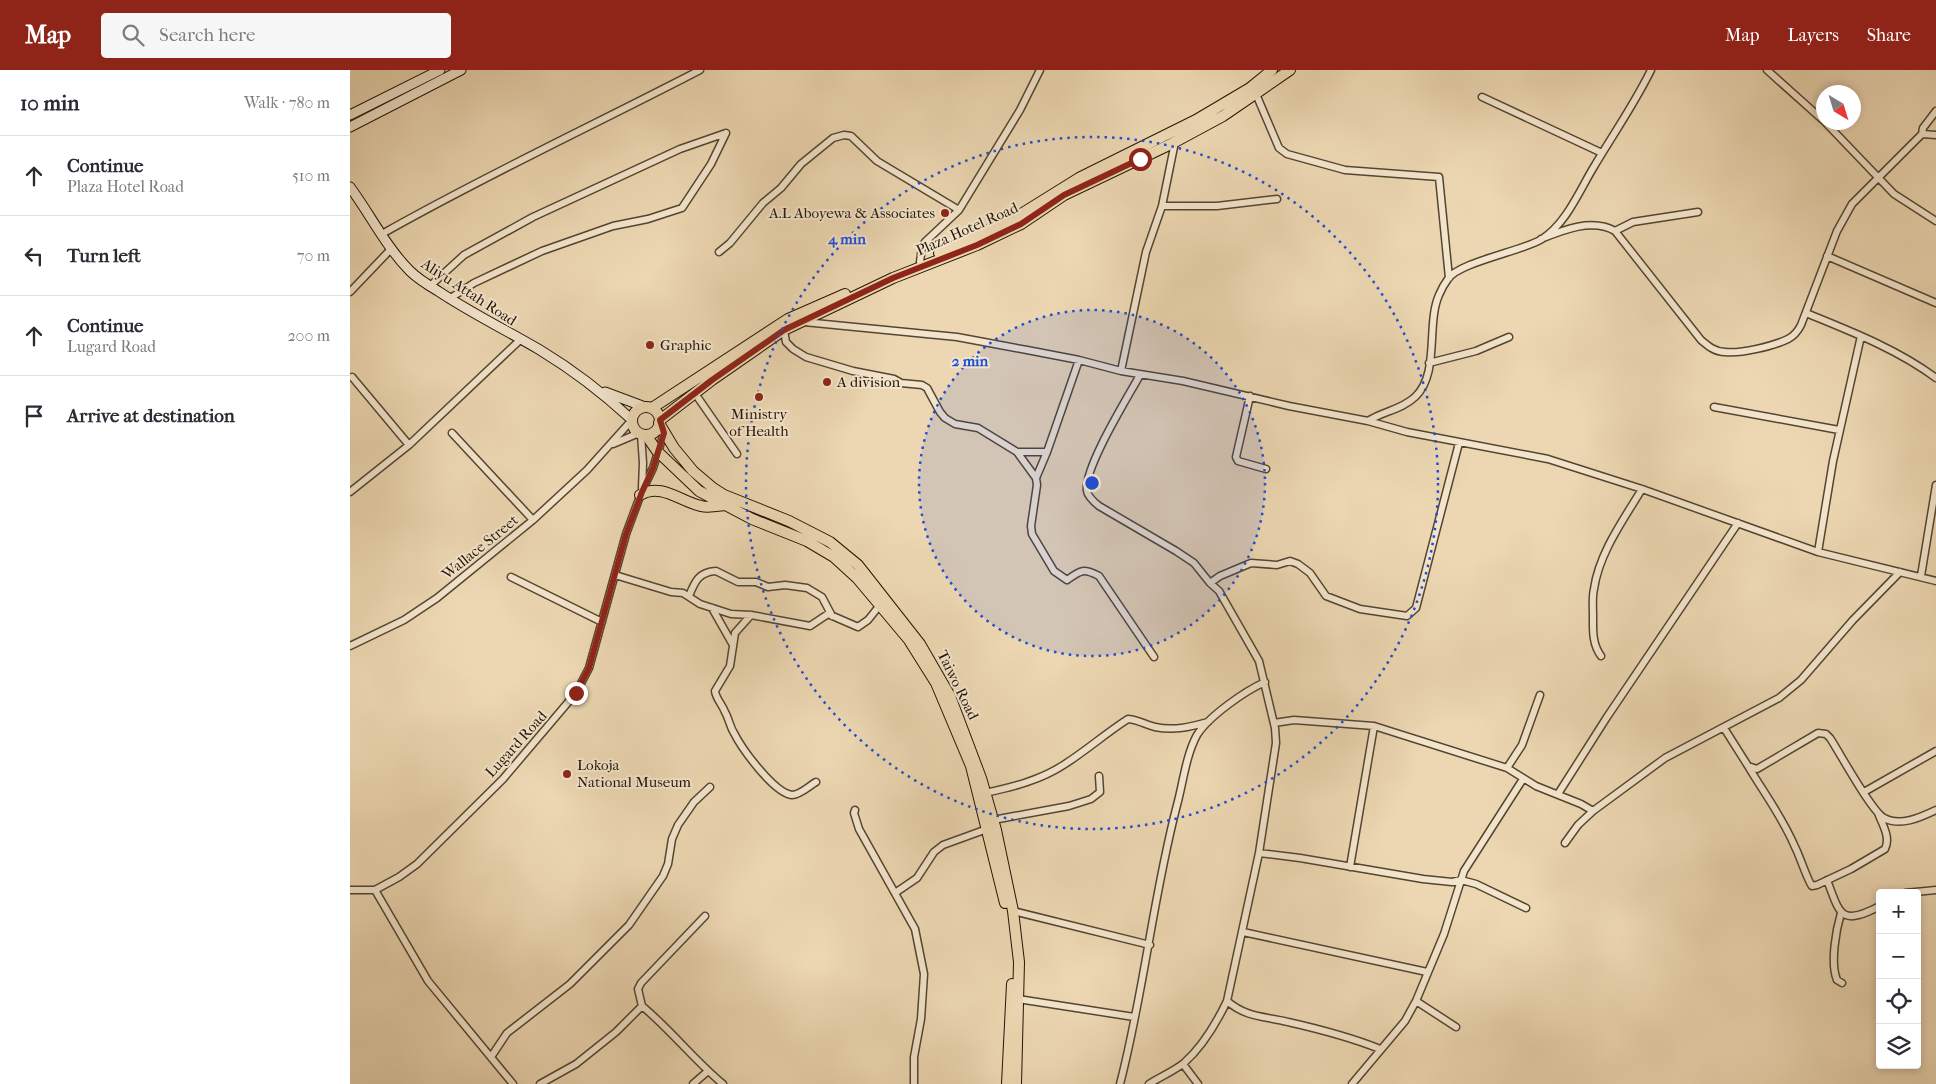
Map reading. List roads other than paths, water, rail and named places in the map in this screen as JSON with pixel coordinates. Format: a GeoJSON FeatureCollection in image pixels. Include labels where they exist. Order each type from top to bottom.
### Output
{"type":"FeatureCollection","features":[{"type":"Feature","properties":{"kind":"main road","name":"Plaza Hotel Road"},"geometry":{"type":"LineString","coordinates":[[649,408],[788,319],[920,262],[1018,216],[1079,178],[1196,120],[1250,88],[1272,70]]}},
{"type":"Feature","properties":{"kind":"main road","name":"Plaza Hotel Road"},"geometry":{"type":"LineString","coordinates":[[661,426],[694,392],[784,330],[893,278],[977,245],[1021,224],[1064,195],[1223,116],[1290,70]]}},
{"type":"Feature","properties":{"kind":"main road"},"geometry":{"type":"LineString","coordinates":[[649,408],[658,413],[661,426],[653,433],[642,434],[634,428],[631,420],[638,409],[649,408]]}},
{"type":"Feature","properties":{"kind":"main road","name":"Taiwo Road"},"geometry":{"type":"LineString","coordinates":[[661,426],[693,471],[713,488],[724,495],[789,521],[830,542],[858,565],[920,644],[950,696],[994,820],[1013,911],[1019,962],[1016,1084]]}},
{"type":"Feature","properties":{"kind":"main road","name":"Taiwo Road"},"geometry":{"type":"LineString","coordinates":[[642,434],[657,452],[699,491],[725,505],[807,541],[834,558],[857,578],[880,605],[908,640],[936,683],[971,766],[1003,892],[1012,959],[1007,1084]]}},
{"type":"Feature","properties":{"kind":"main road"},"geometry":{"type":"LineString","coordinates":[[641,493],[650,490],[661,491],[702,506],[725,505]]}},
{"type":"Feature","properties":{"kind":"street"},"geometry":{"type":"LineString","coordinates":[[350,115],[440,70]]}},
{"type":"Feature","properties":{"kind":"street"},"geometry":{"type":"LineString","coordinates":[[350,127],[461,70]]}},
{"type":"Feature","properties":{"kind":"street"},"geometry":{"type":"LineString","coordinates":[[382,234],[444,199],[700,70]]}},
{"type":"Feature","properties":{"kind":"street"},"geometry":{"type":"LineString","coordinates":[[920,262],[922,247],[925,242],[959,210],[1020,110],[1040,70]]}},
{"type":"Feature","properties":{"kind":"street"},"geometry":{"type":"LineString","coordinates":[[1541,239],[1561,222],[1637,99],[1651,70]]}},
{"type":"Feature","properties":{"kind":"street"},"geometry":{"type":"LineString","coordinates":[[1767,70],[1816,115]]}},
{"type":"Feature","properties":{"kind":"street"},"geometry":{"type":"LineString","coordinates":[[1256,94],[1279,148],[1287,154],[1345,170],[1439,177],[1449,278]]}},
{"type":"Feature","properties":{"kind":"street"},"geometry":{"type":"LineString","coordinates":[[1482,97],[1602,153]]}},
{"type":"Feature","properties":{"kind":"street"},"geometry":{"type":"LineString","coordinates":[[1368,421],[1378,414],[1404,407],[1416,396],[1423,386],[1429,363],[1436,306],[1439,295],[1449,278],[1469,266],[1565,229],[1598,225],[1606,226],[1615,231],[1701,340],[1710,348],[1726,352],[1744,351],[1781,342],[1796,333],[1801,326],[1826,256],[1852,204],[1922,134],[1923,128],[1936,111]]}},
{"type":"Feature","properties":{"kind":"street"},"geometry":{"type":"LineString","coordinates":[[1832,130],[1894,194],[1936,221]]}},
{"type":"Feature","properties":{"kind":"street"},"geometry":{"type":"LineString","coordinates":[[430,286],[464,254],[533,217],[680,149],[726,133],[711,164],[682,208],[648,219],[613,226],[542,251],[474,283],[450,299]]}},
{"type":"Feature","properties":{"kind":"street"},"geometry":{"type":"LineString","coordinates":[[1922,134],[1936,135]]}},
{"type":"Feature","properties":{"kind":"street"},"geometry":{"type":"LineString","coordinates":[[719,252],[730,243],[763,203],[781,188],[801,164],[833,138],[844,135],[851,136],[877,161],[959,210]]}},
{"type":"Feature","properties":{"kind":"street"},"geometry":{"type":"LineString","coordinates":[[1121,371],[1146,252],[1162,206],[1174,142]]}},
{"type":"Feature","properties":{"kind":"street","name":"Aliyu Attah Road"},"geometry":{"type":"LineString","coordinates":[[350,187],[391,248],[410,271],[450,299],[540,350],[600,390]]}},
{"type":"Feature","properties":{"kind":"street"},"geometry":{"type":"LineString","coordinates":[[1162,206],[1217,206],[1277,199]]}},
{"type":"Feature","properties":{"kind":"street"},"geometry":{"type":"LineString","coordinates":[[1615,231],[1633,222],[1698,212]]}},
{"type":"Feature","properties":{"kind":"street"},"geometry":{"type":"LineString","coordinates":[[1561,222],[1565,229]]}},
{"type":"Feature","properties":{"kind":"street"},"geometry":{"type":"LineString","coordinates":[[350,292],[391,248]]}},
{"type":"Feature","properties":{"kind":"street"},"geometry":{"type":"LineString","coordinates":[[1826,256],[1936,303]]}},
{"type":"Feature","properties":{"kind":"street"},"geometry":{"type":"LineString","coordinates":[[1806,312],[1861,336],[1922,368],[1936,378]]}},
{"type":"Feature","properties":{"kind":"street"},"geometry":{"type":"LineString","coordinates":[[788,319],[958,337],[1079,360],[1140,375],[1183,381],[1368,421],[1407,432],[1548,459],[1642,489],[1818,552],[1936,581]]}},
{"type":"Feature","properties":{"kind":"street"},"geometry":{"type":"LineString","coordinates":[[784,330],[786,342],[806,357],[853,371],[894,379],[901,383],[922,385],[927,388],[945,418],[955,424],[978,428],[1017,452],[1036,478],[1037,485],[1031,526],[1032,534],[1054,570],[1067,580],[1080,571],[1085,570],[1099,576],[1154,657]]}},
{"type":"Feature","properties":{"kind":"street"},"geometry":{"type":"LineString","coordinates":[[1818,552],[1839,430],[1861,336]]}},
{"type":"Feature","properties":{"kind":"street"},"geometry":{"type":"LineString","coordinates":[[1429,363],[1476,350],[1509,337]]}},
{"type":"Feature","properties":{"kind":"street"},"geometry":{"type":"LineString","coordinates":[[350,492],[409,445],[520,340]]}},
{"type":"Feature","properties":{"kind":"street"},"geometry":{"type":"LineString","coordinates":[[1036,478],[1079,360]]}},
{"type":"Feature","properties":{"kind":"street"},"geometry":{"type":"LineString","coordinates":[[1140,375],[1098,454],[1088,480],[1087,490],[1093,501],[1099,506],[1194,563],[1210,584],[1219,591],[1254,650],[1265,682],[1274,723],[1276,743],[1259,853],[1227,1002],[1216,1023],[1200,1046],[1183,1064],[1149,1084]]}},
{"type":"Feature","properties":{"kind":"street"},"geometry":{"type":"LineString","coordinates":[[352,377],[409,445]]}},
{"type":"Feature","properties":{"kind":"street"},"geometry":{"type":"LineString","coordinates":[[600,390],[649,408]]}},
{"type":"Feature","properties":{"kind":"street"},"geometry":{"type":"LineString","coordinates":[[600,390],[631,420]]}},
{"type":"Feature","properties":{"kind":"street"},"geometry":{"type":"LineString","coordinates":[[694,392],[738,454]]}},
{"type":"Feature","properties":{"kind":"street"},"geometry":{"type":"LineString","coordinates":[[1250,396],[1236,457],[1238,460],[1266,469]]}},
{"type":"Feature","properties":{"kind":"street"},"geometry":{"type":"LineString","coordinates":[[1714,407],[1839,430]]}},
{"type":"Feature","properties":{"kind":"street","name":"Wallace Street"},"geometry":{"type":"LineString","coordinates":[[350,646],[404,620],[437,598],[533,520],[586,470],[631,420]]}},
{"type":"Feature","properties":{"kind":"street"},"geometry":{"type":"LineString","coordinates":[[641,493],[653,468],[661,426]]}},
{"type":"Feature","properties":{"kind":"street"},"geometry":{"type":"LineString","coordinates":[[452,433],[533,520]]}},
{"type":"Feature","properties":{"kind":"street"},"geometry":{"type":"LineString","coordinates":[[610,445],[642,434],[641,493]]}},
{"type":"Feature","properties":{"kind":"street"},"geometry":{"type":"LineString","coordinates":[[1210,584],[1220,576],[1251,563],[1277,565],[1290,561],[1298,564],[1310,573],[1326,596],[1360,609],[1407,616],[1416,608],[1459,443]]}},
{"type":"Feature","properties":{"kind":"street"},"geometry":{"type":"LineString","coordinates":[[1017,452],[1047,452]]}},
{"type":"Feature","properties":{"kind":"street"},"geometry":{"type":"LineString","coordinates":[[1921,576],[1936,486]]}},
{"type":"Feature","properties":{"kind":"street"},"geometry":{"type":"LineString","coordinates":[[1601,656],[1594,644],[1593,628],[1594,588],[1598,570],[1613,538],[1642,489]]}},
{"type":"Feature","properties":{"kind":"street","name":"Lugard Road"},"geometry":{"type":"LineString","coordinates":[[350,890],[375,890],[399,877],[416,864],[503,779],[576,693],[594,655],[626,534],[641,493]]}},
{"type":"Feature","properties":{"kind":"street"},"geometry":{"type":"LineString","coordinates":[[1558,794],[1607,717],[1738,523]]}},
{"type":"Feature","properties":{"kind":"street"},"geometry":{"type":"LineString","coordinates":[[689,596],[695,582],[702,574],[716,571],[738,582],[756,582],[768,587],[785,585],[807,588],[822,597],[832,616]]}},
{"type":"Feature","properties":{"kind":"street"},"geometry":{"type":"LineString","coordinates":[[1565,843],[1578,825],[1593,811],[1665,758],[1779,698],[1801,680],[1853,620],[1900,572]]}},
{"type":"Feature","properties":{"kind":"street"},"geometry":{"type":"LineString","coordinates":[[615,575],[689,596],[700,604],[731,614],[751,615],[810,626],[828,614],[858,628],[868,620],[880,605]]}},
{"type":"Feature","properties":{"kind":"street"},"geometry":{"type":"LineString","coordinates":[[511,576],[602,622]]}},
{"type":"Feature","properties":{"kind":"street"},"geometry":{"type":"LineString","coordinates":[[712,608],[733,645]]}},
{"type":"Feature","properties":{"kind":"street"},"geometry":{"type":"LineString","coordinates":[[751,615],[735,633],[730,666],[716,691],[734,734],[755,765],[772,782],[789,795],[796,794],[816,782]]}},
{"type":"Feature","properties":{"kind":"street"},"geometry":{"type":"LineString","coordinates":[[1120,1084],[1150,944],[1167,842],[1192,745],[1201,730],[1209,722],[1250,689],[1265,682]]}},
{"type":"Feature","properties":{"kind":"street"},"geometry":{"type":"LineString","coordinates":[[1508,768],[1522,745],[1540,695]]}},
{"type":"Feature","properties":{"kind":"street"},"geometry":{"type":"LineString","coordinates":[[985,793],[1044,776],[1064,765],[1128,719],[1140,720],[1154,727],[1178,730],[1209,722]]}},
{"type":"Feature","properties":{"kind":"street"},"geometry":{"type":"LineString","coordinates":[[1274,723],[1294,720],[1374,726],[1508,768],[1536,786],[1581,804],[1593,811]]}},
{"type":"Feature","properties":{"kind":"street"},"geometry":{"type":"LineString","coordinates":[[1350,867],[1374,726]]}},
{"type":"Feature","properties":{"kind":"street"},"geometry":{"type":"LineString","coordinates":[[1724,728],[1788,828],[1809,883],[1812,886],[1851,869],[1885,849],[1888,843],[1877,811]]}},
{"type":"Feature","properties":{"kind":"street"},"geometry":{"type":"LineString","coordinates":[[1748,766],[1757,769],[1818,732],[1822,732],[1830,738],[1864,792],[1884,818],[1906,821],[1936,810]]}},
{"type":"Feature","properties":{"kind":"street"},"geometry":{"type":"LineString","coordinates":[[1864,792],[1936,752]]}},
{"type":"Feature","properties":{"kind":"street"},"geometry":{"type":"LineString","coordinates":[[994,820],[1069,806],[1091,799],[1100,792],[1099,776]]}},
{"type":"Feature","properties":{"kind":"street"},"geometry":{"type":"LineString","coordinates":[[1352,1084],[1405,1021],[1416,1001],[1444,934],[1461,880],[1475,852],[1523,779]]}},
{"type":"Feature","properties":{"kind":"street"},"geometry":{"type":"LineString","coordinates":[[491,1057],[507,1033],[570,984],[629,925],[663,876],[668,864],[672,839],[678,826],[694,802],[710,787]]}},
{"type":"Feature","properties":{"kind":"street"},"geometry":{"type":"LineString","coordinates":[[855,810],[854,813],[859,828],[915,929],[924,974],[921,1019],[914,1057],[914,1084]]}},
{"type":"Feature","properties":{"kind":"street"},"geometry":{"type":"LineString","coordinates":[[894,893],[917,878],[934,852],[943,845],[987,829]]}},
{"type":"Feature","properties":{"kind":"street"},"geometry":{"type":"LineString","coordinates":[[1259,853],[1440,881],[1461,880],[1476,884],[1526,908]]}},
{"type":"Feature","properties":{"kind":"street"},"geometry":{"type":"LineString","coordinates":[[1827,880],[1841,913],[1836,928],[1833,964],[1837,980],[1842,984]]}},
{"type":"Feature","properties":{"kind":"street"},"geometry":{"type":"LineString","coordinates":[[375,890],[428,981],[513,1084]]}},
{"type":"Feature","properties":{"kind":"street"},"geometry":{"type":"LineString","coordinates":[[1921,891],[1936,890]]}},
{"type":"Feature","properties":{"kind":"street"},"geometry":{"type":"LineString","coordinates":[[1841,913],[1850,916],[1862,914],[1876,908]]}},
{"type":"Feature","properties":{"kind":"street"},"geometry":{"type":"LineString","coordinates":[[1013,911],[1150,944]]}},
{"type":"Feature","properties":{"kind":"street"},"geometry":{"type":"LineString","coordinates":[[705,916],[641,982],[638,989],[642,1006],[658,1019],[723,1084]]}},
{"type":"Feature","properties":{"kind":"street"},"geometry":{"type":"LineString","coordinates":[[1243,932],[1427,972]]}},
{"type":"Feature","properties":{"kind":"street"},"geometry":{"type":"LineString","coordinates":[[1018,999],[1134,1017]]}},
{"type":"Feature","properties":{"kind":"street"},"geometry":{"type":"LineString","coordinates":[[1416,1001],[1456,1027]]}},
{"type":"Feature","properties":{"kind":"street"},"geometry":{"type":"LineString","coordinates":[[1227,1002],[1238,1010],[1253,1016],[1311,1028],[1380,1049]]}},
{"type":"Feature","properties":{"kind":"street"},"geometry":{"type":"LineString","coordinates":[[540,1084],[576,1064],[616,1032],[642,1006]]}},
{"type":"Feature","properties":{"kind":"street"},"geometry":{"type":"LineString","coordinates":[[1183,1064],[1198,1084]]}},
{"type":"Feature","properties":{"kind":"street"},"geometry":{"type":"LineString","coordinates":[[693,1084],[708,1071]]}},
{"type":"Feature","properties":{"kind":"place","name":"A.L Aboyewa & Associates"},"geometry":{"type":"Point","coordinates":[945,213]}},
{"type":"Feature","properties":{"kind":"place","name":"Graphic"},"geometry":{"type":"Point","coordinates":[650,345]}},
{"type":"Feature","properties":{"kind":"place","name":"A division"},"geometry":{"type":"Point","coordinates":[827,382]}},
{"type":"Feature","properties":{"kind":"place","name":"Ministry of Health"},"geometry":{"type":"Point","coordinates":[759,397]}},
{"type":"Feature","properties":{"kind":"place","name":"Lokoja National Museum"},"geometry":{"type":"Point","coordinates":[567,774]}}]}
